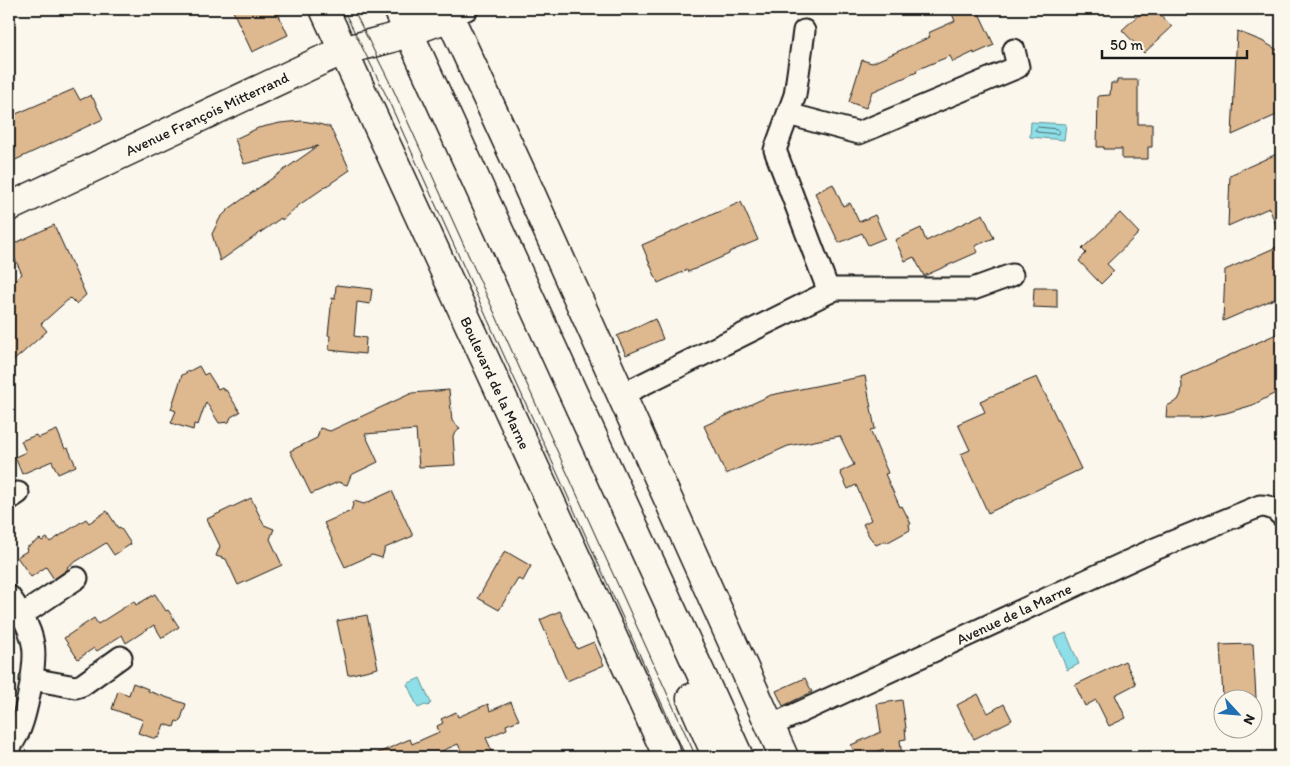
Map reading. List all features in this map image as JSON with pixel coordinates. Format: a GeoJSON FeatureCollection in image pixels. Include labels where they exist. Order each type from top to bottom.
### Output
{"type":"FeatureCollection","features":[{"type":"Feature","properties":{"kind":"street","name":"Boulevard de la Marne"},"geometry":{"type":"LineString","coordinates":[[324,9],[668,757]]}},
{"type":"Feature","properties":{"kind":"street"},"geometry":{"type":"LineString","coordinates":[[379,9],[404,22],[738,757]]}},
{"type":"Feature","properties":{"kind":"street"},"geometry":{"type":"LineString","coordinates":[[358,84],[404,22],[454,11],[621,395],[784,757]]}},
{"type":"Feature","properties":{"kind":"street","name":"Avenue François Mitterrand"},"geometry":{"type":"LineString","coordinates":[[9,207],[404,22]]}},
{"type":"Feature","properties":{"kind":"street"},"geometry":{"type":"LineString","coordinates":[[404,22],[717,757]]}},
{"type":"Feature","properties":{"kind":"street"},"geometry":{"type":"LineString","coordinates":[[804,31],[795,95],[775,150],[829,292]]}},
{"type":"Feature","properties":{"kind":"street"},"geometry":{"type":"LineString","coordinates":[[788,114],[859,133],[1018,67],[1014,50]]}},
{"type":"Feature","properties":{"kind":"street"},"geometry":{"type":"LineString","coordinates":[[621,395],[835,289],[973,289],[1012,275]]}},
{"type":"Feature","properties":{"kind":"street","name":"Avenue de la Marne"},"geometry":{"type":"LineString","coordinates":[[770,726],[1155,549],[1260,506],[1273,508],[1281,515]]}},
{"type":"Feature","properties":{"kind":"street"},"geometry":{"type":"LineString","coordinates":[[22,615],[77,578]]}},
{"type":"Feature","properties":{"kind":"street"},"geometry":{"type":"LineString","coordinates":[[9,596],[22,615],[30,633],[33,644],[34,664],[14,749]]}},
{"type":"Feature","properties":{"kind":"street"},"geometry":{"type":"LineString","coordinates":[[31,679],[76,687],[82,685],[121,657]]}},
{"type":"Feature","properties":{"kind":"water"},"geometry":{"type":"Polygon","coordinates":[[[1031,122],[1066,124],[1064,140],[1030,137],[1031,122]]]}},
{"type":"Feature","properties":{"kind":"water"},"geometry":{"type":"Polygon","coordinates":[[[1066,633],[1079,664],[1067,670],[1054,638],[1066,633]]]}},
{"type":"Feature","properties":{"kind":"water"},"geometry":{"type":"Polygon","coordinates":[[[420,678],[431,703],[428,706],[425,705],[418,708],[407,684],[420,678]]]}},
{"type":"Feature","properties":{"kind":"building"},"geometry":{"type":"Polygon","coordinates":[[[232,9],[276,9],[288,35],[252,52],[232,9]]]}},
{"type":"Feature","properties":{"kind":"building"},"geometry":{"type":"Polygon","coordinates":[[[950,9],[977,9],[994,45],[953,62],[950,56],[916,70],[917,72],[872,92],[866,108],[849,102],[862,60],[872,63],[930,37],[928,33],[955,21],[950,9]]]}},
{"type":"Feature","properties":{"kind":"building"},"geometry":{"type":"Polygon","coordinates":[[[1145,9],[1155,9],[1172,27],[1144,53],[1122,30],[1145,9]]]}},
{"type":"Feature","properties":{"kind":"building"},"geometry":{"type":"Polygon","coordinates":[[[1237,31],[1262,41],[1281,52],[1281,113],[1232,135],[1237,31]]]}},
{"type":"Feature","properties":{"kind":"building"},"geometry":{"type":"Polygon","coordinates":[[[1117,80],[1138,80],[1138,124],[1152,124],[1152,147],[1148,147],[1148,159],[1122,159],[1122,149],[1097,147],[1098,96],[1110,95],[1111,83],[1117,83],[1117,80]]]}},
{"type":"Feature","properties":{"kind":"building"},"geometry":{"type":"Polygon","coordinates":[[[74,89],[80,100],[91,95],[103,119],[9,163],[9,117],[74,89]]]}},
{"type":"Feature","properties":{"kind":"building"},"geometry":{"type":"Polygon","coordinates":[[[302,121],[330,127],[350,170],[299,205],[282,220],[281,218],[220,261],[212,234],[220,218],[230,208],[318,146],[244,164],[235,139],[258,128],[302,121]]]}},
{"type":"Feature","properties":{"kind":"building"},"geometry":{"type":"Polygon","coordinates":[[[1281,152],[1281,236],[1269,208],[1228,226],[1230,175],[1281,152]]]}},
{"type":"Feature","properties":{"kind":"building"},"geometry":{"type":"Polygon","coordinates":[[[833,184],[843,206],[850,203],[859,222],[875,215],[885,238],[868,245],[862,233],[839,243],[815,193],[833,184]]]}},
{"type":"Feature","properties":{"kind":"building"},"geometry":{"type":"Polygon","coordinates":[[[741,202],[758,240],[688,272],[687,270],[658,283],[642,245],[741,202]]]}},
{"type":"Feature","properties":{"kind":"building"},"geometry":{"type":"Polygon","coordinates":[[[1120,213],[1139,233],[1107,264],[1114,271],[1101,284],[1079,261],[1086,253],[1082,249],[1120,213]]]}},
{"type":"Feature","properties":{"kind":"building"},"geometry":{"type":"Polygon","coordinates":[[[983,214],[994,238],[975,246],[978,252],[924,276],[914,257],[905,261],[895,240],[921,228],[926,241],[983,214]]]}},
{"type":"Feature","properties":{"kind":"building"},"geometry":{"type":"Polygon","coordinates":[[[54,225],[86,295],[76,304],[70,298],[41,324],[47,331],[9,365],[9,286],[22,274],[9,246],[54,225]]]}},
{"type":"Feature","properties":{"kind":"building"},"geometry":{"type":"Polygon","coordinates":[[[1281,245],[1281,296],[1223,321],[1225,270],[1281,245]]]}},
{"type":"Feature","properties":{"kind":"building"},"geometry":{"type":"Polygon","coordinates":[[[336,285],[372,289],[370,304],[357,302],[354,336],[366,338],[365,354],[329,350],[330,336],[328,335],[332,298],[335,299],[336,285]]]}},
{"type":"Feature","properties":{"kind":"building"},"geometry":{"type":"Polygon","coordinates":[[[1034,288],[1057,288],[1057,308],[1033,307],[1034,288]]]}},
{"type":"Feature","properties":{"kind":"building"},"geometry":{"type":"Polygon","coordinates":[[[655,319],[663,339],[626,355],[617,336],[655,319]]]}},
{"type":"Feature","properties":{"kind":"building"},"geometry":{"type":"Polygon","coordinates":[[[1281,332],[1281,390],[1253,405],[1226,413],[1198,418],[1166,418],[1167,406],[1178,400],[1181,394],[1181,377],[1281,332]]]}},
{"type":"Feature","properties":{"kind":"building"},"geometry":{"type":"Polygon","coordinates":[[[199,366],[204,375],[208,373],[218,389],[222,387],[224,391],[226,390],[240,412],[231,417],[229,422],[219,423],[206,402],[198,425],[194,424],[193,430],[171,423],[176,411],[171,409],[182,375],[199,366]]]}},
{"type":"Feature","properties":{"kind":"building"},"geometry":{"type":"Polygon","coordinates":[[[865,376],[875,429],[870,430],[888,473],[885,474],[900,507],[902,506],[911,524],[909,524],[910,530],[888,542],[885,541],[876,545],[869,536],[863,524],[871,520],[856,485],[848,489],[840,472],[854,465],[840,436],[788,446],[726,474],[704,426],[771,395],[865,376]]]}},
{"type":"Feature","properties":{"kind":"building"},"geometry":{"type":"Polygon","coordinates":[[[1037,377],[1081,469],[988,513],[961,454],[970,450],[958,424],[985,412],[980,401],[1037,377]]]}},
{"type":"Feature","properties":{"kind":"building"},"geometry":{"type":"Polygon","coordinates":[[[449,390],[452,421],[460,428],[453,436],[455,465],[419,467],[416,430],[365,434],[378,462],[351,475],[347,485],[338,482],[311,494],[290,451],[317,438],[320,428],[330,431],[412,393],[449,390]]]}},
{"type":"Feature","properties":{"kind":"building"},"geometry":{"type":"Polygon","coordinates":[[[57,430],[65,449],[68,448],[76,466],[58,474],[52,461],[22,474],[15,457],[26,452],[21,441],[36,435],[38,438],[57,430]]]}},
{"type":"Feature","properties":{"kind":"building"},"geometry":{"type":"Polygon","coordinates":[[[392,491],[413,536],[385,548],[382,558],[372,555],[345,567],[324,523],[351,511],[354,501],[364,504],[392,491]]]}},
{"type":"Feature","properties":{"kind":"building"},"geometry":{"type":"Polygon","coordinates":[[[251,498],[264,525],[274,529],[270,539],[282,565],[238,585],[226,559],[216,556],[220,546],[207,519],[251,498]]]}},
{"type":"Feature","properties":{"kind":"building"},"geometry":{"type":"Polygon","coordinates":[[[107,511],[131,544],[114,555],[106,543],[67,567],[68,569],[54,579],[46,567],[31,577],[17,557],[27,551],[26,548],[40,539],[42,541],[47,538],[50,542],[86,519],[89,523],[107,511]]]}},
{"type":"Feature","properties":{"kind":"building"},"geometry":{"type":"Polygon","coordinates":[[[505,551],[531,566],[523,581],[518,579],[499,610],[478,598],[505,551]]]}},
{"type":"Feature","properties":{"kind":"building"},"geometry":{"type":"Polygon","coordinates":[[[155,594],[179,627],[162,638],[154,625],[126,643],[122,635],[97,651],[94,648],[78,659],[64,638],[94,618],[98,624],[134,601],[136,605],[155,594]]]}},
{"type":"Feature","properties":{"kind":"building"},"geometry":{"type":"Polygon","coordinates":[[[560,611],[577,649],[594,642],[604,665],[567,681],[540,620],[560,611]]]}},
{"type":"Feature","properties":{"kind":"building"},"geometry":{"type":"Polygon","coordinates":[[[367,615],[378,668],[348,675],[337,621],[367,615]]]}},
{"type":"Feature","properties":{"kind":"building"},"geometry":{"type":"Polygon","coordinates":[[[1253,644],[1255,688],[1222,688],[1220,645],[1253,644]]]}},
{"type":"Feature","properties":{"kind":"building"},"geometry":{"type":"Polygon","coordinates":[[[1125,661],[1136,684],[1115,695],[1126,718],[1109,726],[1096,700],[1085,706],[1075,685],[1125,661]]]}},
{"type":"Feature","properties":{"kind":"building"},"geometry":{"type":"Polygon","coordinates":[[[805,678],[812,692],[783,706],[776,691],[805,678]]]}},
{"type":"Feature","properties":{"kind":"building"},"geometry":{"type":"Polygon","coordinates":[[[133,683],[148,689],[148,691],[186,704],[180,722],[176,721],[174,727],[164,724],[159,738],[157,737],[156,739],[138,733],[143,720],[112,709],[118,691],[129,695],[133,683]]]}},
{"type":"Feature","properties":{"kind":"building"},"geometry":{"type":"Polygon","coordinates":[[[978,694],[988,713],[1004,704],[1012,720],[974,739],[957,705],[978,694]]]}},
{"type":"Feature","properties":{"kind":"building"},"geometry":{"type":"Polygon","coordinates":[[[902,700],[906,739],[900,740],[902,757],[885,757],[883,749],[864,757],[857,757],[851,745],[881,732],[877,704],[902,700]]]}},
{"type":"Feature","properties":{"kind":"building"},"geometry":{"type":"Polygon","coordinates":[[[511,702],[519,720],[506,725],[507,729],[486,738],[493,753],[483,757],[464,757],[458,744],[428,757],[369,757],[410,739],[412,744],[439,732],[437,726],[443,723],[441,719],[456,712],[458,717],[488,704],[490,711],[511,702]]]}},
{"type":"Feature","properties":{"kind":"tram line"},"geometry":{"type":"LineString","coordinates":[[343,9],[385,93],[686,757]]}},
{"type":"Feature","properties":{"kind":"tram line"},"geometry":{"type":"LineString","coordinates":[[353,9],[393,89],[696,757]]}}]}
